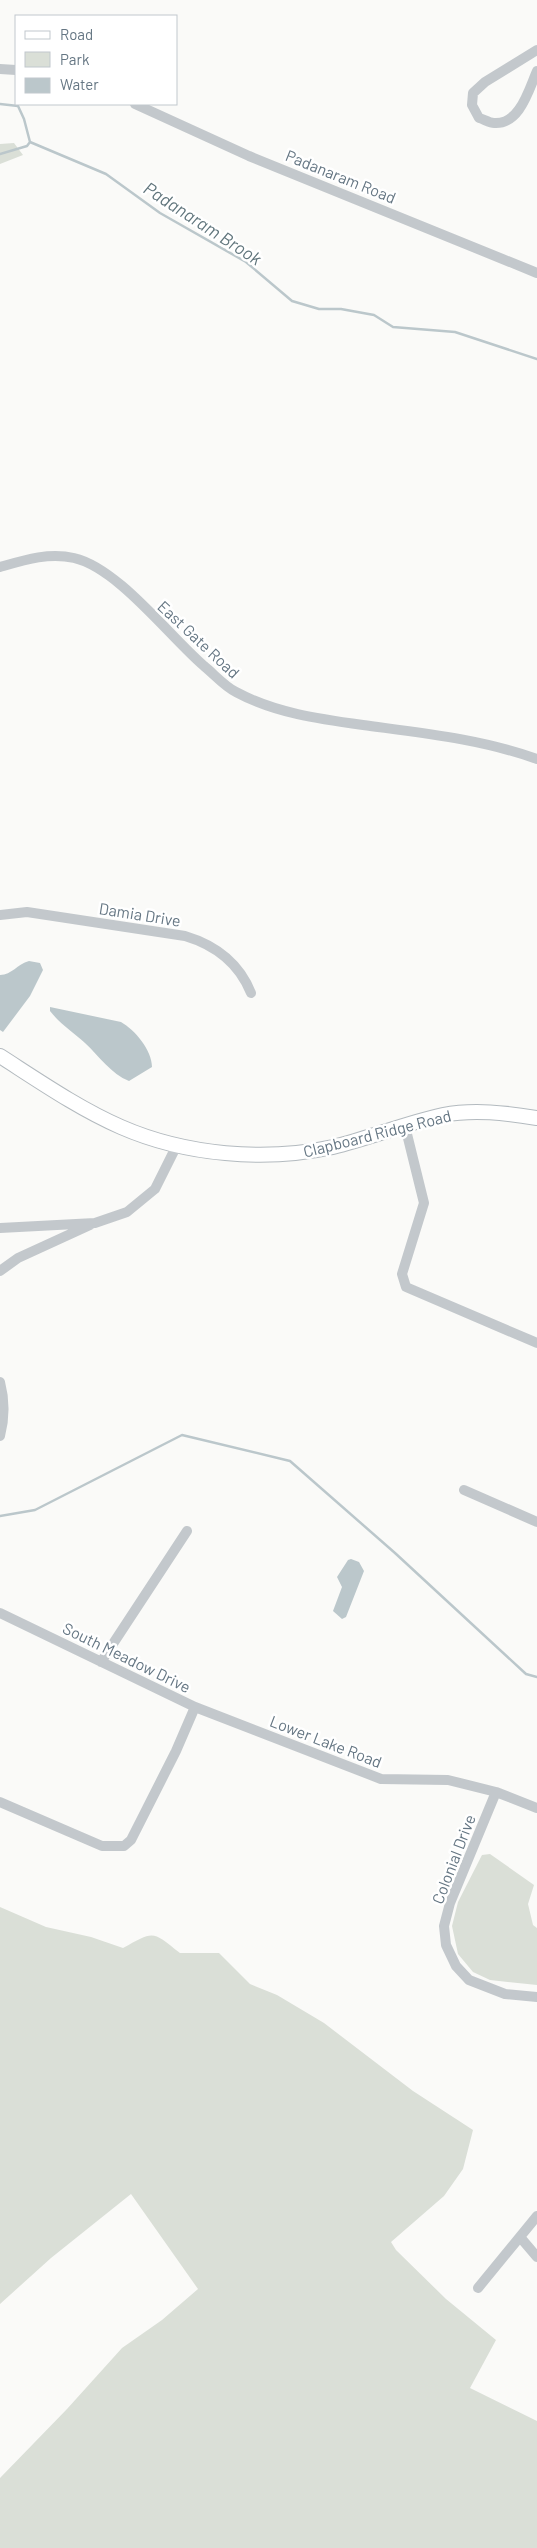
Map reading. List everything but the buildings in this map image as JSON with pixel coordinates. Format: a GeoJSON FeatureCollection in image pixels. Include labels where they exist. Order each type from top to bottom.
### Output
{"type":"FeatureCollection","features":[{"type":"Feature","properties":{"kind":"main road","name":"Clapboard Ridge Road"},"geometry":{"type":"LineString","coordinates":[[0,1056],[96,1115],[141,1134],[177,1145],[236,1153],[303,1153],[442,1116],[462,1113],[494,1113],[537,1118]]}},
{"type":"Feature","properties":{"kind":"street"},"geometry":{"type":"LineString","coordinates":[[537,50],[485,82],[474,93],[472,105],[479,118],[494,123],[508,120],[520,109],[537,71]]}},
{"type":"Feature","properties":{"kind":"street"},"geometry":{"type":"LineString","coordinates":[[0,69],[15,70]]}},
{"type":"Feature","properties":{"kind":"street","name":"Padanaram Road"},"geometry":{"type":"LineString","coordinates":[[137,105],[249,156],[537,273]]}},
{"type":"Feature","properties":{"kind":"street","name":"East Gate Road"},"geometry":{"type":"LineString","coordinates":[[0,567],[47,556],[73,558],[88,563],[129,593],[192,656],[234,692],[286,712],[497,746],[537,760]]}},
{"type":"Feature","properties":{"kind":"street","name":"Damia Drive"},"geometry":{"type":"LineString","coordinates":[[0,915],[26,912],[185,936],[206,943],[224,955],[245,977],[251,993]]}},
{"type":"Feature","properties":{"kind":"street"},"geometry":{"type":"LineString","coordinates":[[405,1126],[424,1204],[402,1274],[406,1287],[537,1343]]}},
{"type":"Feature","properties":{"kind":"street"},"geometry":{"type":"LineString","coordinates":[[0,1271],[18,1258],[95,1223],[127,1212],[155,1190],[177,1145]]}},
{"type":"Feature","properties":{"kind":"street"},"geometry":{"type":"LineString","coordinates":[[0,1228],[95,1223]]}},
{"type":"Feature","properties":{"kind":"street"},"geometry":{"type":"LineString","coordinates":[[0,1382],[4,1401],[4,1419],[0,1436]]}},
{"type":"Feature","properties":{"kind":"street"},"geometry":{"type":"LineString","coordinates":[[464,1490],[537,1522]]}},
{"type":"Feature","properties":{"kind":"street"},"geometry":{"type":"LineString","coordinates":[[101,1662],[187,1531]]}},
{"type":"Feature","properties":{"kind":"street","name":"South Meadow Drive"},"geometry":{"type":"LineString","coordinates":[[0,1613],[195,1707],[176,1751],[131,1840],[124,1846],[102,1846],[0,1802]]}},
{"type":"Feature","properties":{"kind":"street","name":"Lower Lake Road"},"geometry":{"type":"LineString","coordinates":[[195,1707],[381,1779],[448,1780],[496,1792],[537,1808]]}},
{"type":"Feature","properties":{"kind":"street","name":"Colonial Drive"},"geometry":{"type":"LineString","coordinates":[[496,1792],[450,1903],[444,1926],[446,1945],[456,1966],[469,1980],[505,1994],[537,1997]]}},
{"type":"Feature","properties":{"kind":"street"},"geometry":{"type":"LineString","coordinates":[[478,2288],[537,2216]]}},
{"type":"Feature","properties":{"kind":"street"},"geometry":{"type":"LineString","coordinates":[[520,2237],[537,2257]]}},
{"type":"Feature","properties":{"kind":"green space"},"geometry":{"type":"Polygon","coordinates":[[[14,143],[23,155],[0,164],[0,144],[14,143]]]}},
{"type":"Feature","properties":{"kind":"green space"},"geometry":{"type":"Polygon","coordinates":[[[490,1854],[534,1885],[528,1904],[533,1925],[537,1928],[537,1985],[490,1980],[473,1972],[458,1954],[452,1926],[458,1902],[482,1855],[490,1854]]]}},
{"type":"Feature","properties":{"kind":"green space"},"geometry":{"type":"Polygon","coordinates":[[[0,1907],[46,1927],[91,1937],[123,1948],[141,1938],[153,1935],[164,1940],[180,1953],[219,1953],[250,1984],[277,1995],[324,2023],[413,2091],[473,2130],[463,2169],[444,2196],[391,2242],[396,2250],[446,2299],[496,2340],[470,2388],[537,2421],[537,2548],[0,2548],[0,2478],[67,2409],[122,2348],[162,2320],[198,2289],[131,2194],[51,2258],[0,2304],[0,1907]]]}},
{"type":"Feature","properties":{"kind":"water"},"geometry":{"type":"Polygon","coordinates":[[[29,961],[40,963],[43,970],[30,996],[3,1032],[0,1030],[0,975],[4,975],[29,961]]]}},
{"type":"Feature","properties":{"kind":"water"},"geometry":{"type":"Polygon","coordinates":[[[50,1007],[121,1022],[142,1041],[149,1054],[152,1067],[129,1081],[116,1074],[85,1043],[58,1020],[50,1011],[50,1007]]]}},
{"type":"Feature","properties":{"kind":"water"},"geometry":{"type":"Polygon","coordinates":[[[351,1559],[359,1562],[364,1571],[346,1617],[342,1619],[333,1611],[342,1587],[337,1577],[348,1560],[351,1559]]]}},
{"type":"Feature","properties":{"kind":"waterway"},"geometry":{"type":"LineString","coordinates":[[0,104],[18,106],[24,119],[30,142]]}},
{"type":"Feature","properties":{"kind":"waterway","name":"Padanaram Brook"},"geometry":{"type":"LineString","coordinates":[[30,142],[106,174],[160,213],[246,262],[292,301],[319,309],[341,309],[374,315],[393,327],[455,332],[537,359]]}},
{"type":"Feature","properties":{"kind":"waterway","name":"Padanaram Brook"},"geometry":{"type":"LineString","coordinates":[[0,154],[27,146],[30,142]]}},
{"type":"Feature","properties":{"kind":"waterway"},"geometry":{"type":"LineString","coordinates":[[0,1516],[35,1510],[182,1435],[290,1461],[395,1553],[526,1674],[537,1677]]}}]}
